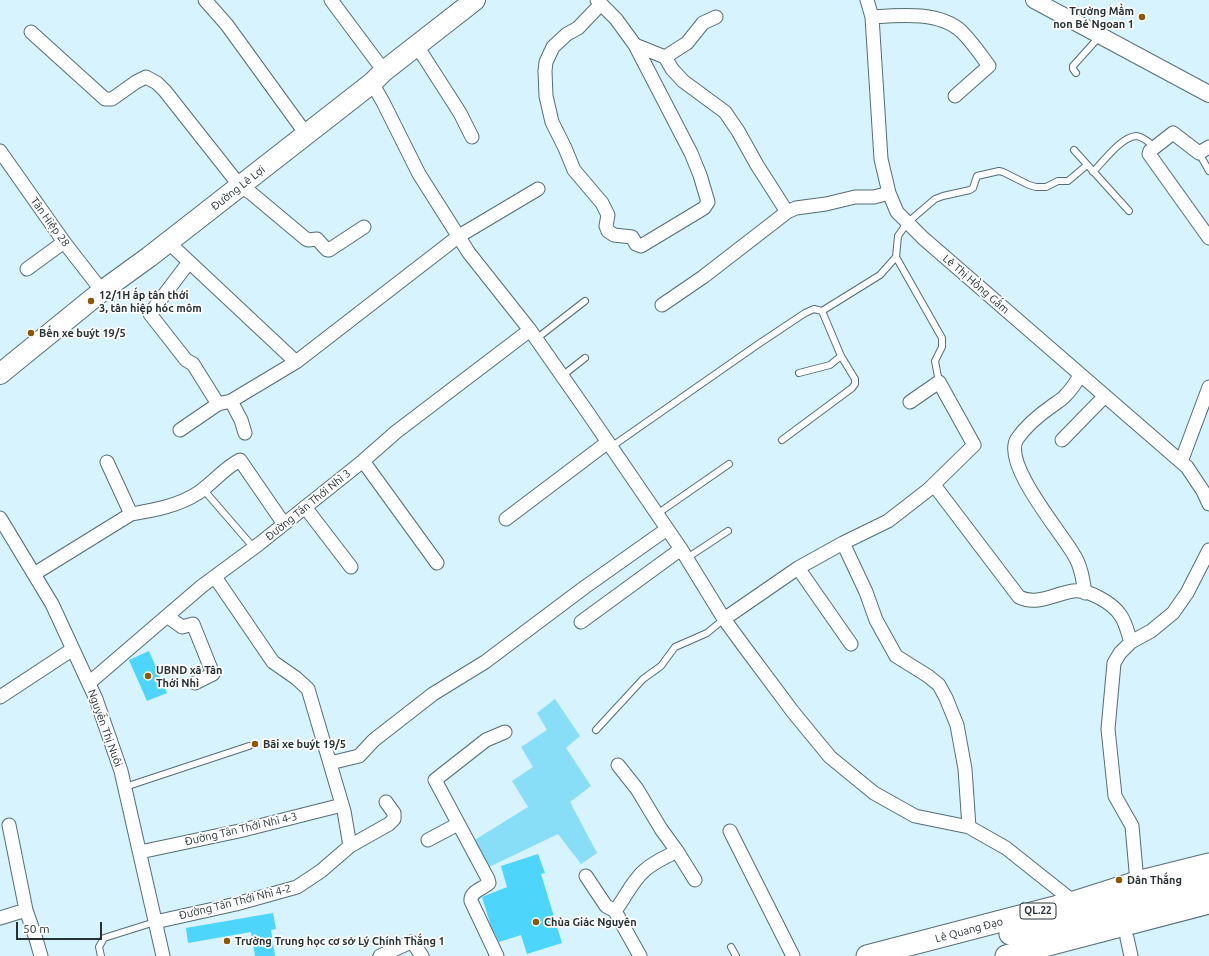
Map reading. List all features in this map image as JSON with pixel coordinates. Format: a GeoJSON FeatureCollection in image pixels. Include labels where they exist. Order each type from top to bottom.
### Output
{"type":"FeatureCollection","features":[{"type":"Feature","properties":{"kind":"highway","name":"Lê Quang Đạo"},"geometry":{"type":"LineString","coordinates":[[923,956],[1140,891],[1209,864]]}},
{"type":"Feature","properties":{"kind":"highway","name":"Lê Quang Đạo"},"geometry":{"type":"LineString","coordinates":[[1140,891],[1209,882]]}},
{"type":"Feature","properties":{"kind":"highway"},"geometry":{"type":"LineString","coordinates":[[1006,956],[1128,939],[1209,903]]}},
{"type":"Feature","properties":{"kind":"highway","name":"Lê Quang Đạo"},"geometry":{"type":"LineString","coordinates":[[867,956],[1076,909]]}},
{"type":"Feature","properties":{"kind":"highway"},"geometry":{"type":"LineString","coordinates":[[1058,956],[1128,939],[1209,916]]}},
{"type":"Feature","properties":{"kind":"main road","name":"Đường Lê Lợi"},"geometry":{"type":"LineString","coordinates":[[0,374],[102,291],[240,186],[475,0]]}},
{"type":"Feature","properties":{"kind":"street"},"geometry":{"type":"LineString","coordinates":[[205,0],[227,25],[306,134]]}},
{"type":"Feature","properties":{"kind":"street"},"geometry":{"type":"LineString","coordinates":[[331,0],[378,77],[383,102],[419,174],[469,253],[533,334],[684,554],[724,619],[793,712],[830,756],[874,793],[915,816],[969,828],[1006,848],[1076,909]]}},
{"type":"Feature","properties":{"kind":"street","name":"Lê Thị Hồng Gấm"},"geometry":{"type":"LineString","coordinates":[[867,0],[872,18],[881,159],[889,193],[897,212],[923,238],[1182,462],[1191,473],[1209,504]]}},
{"type":"Feature","properties":{"kind":"street"},"geometry":{"type":"LineString","coordinates":[[1034,0],[1209,94]]}},
{"type":"Feature","properties":{"kind":"street"},"geometry":{"type":"LineString","coordinates":[[599,2],[616,19],[635,45],[691,153],[702,181],[708,202],[704,208],[641,246],[636,244],[632,237],[614,235],[608,231],[606,226],[608,215],[602,203],[574,170],[552,122],[546,96],[546,62],[553,47],[566,34],[578,28],[599,2]]}},
{"type":"Feature","properties":{"kind":"street"},"geometry":{"type":"LineString","coordinates":[[872,18],[895,15],[921,16],[943,21],[962,31],[989,66],[955,96]]}},
{"type":"Feature","properties":{"kind":"street"},"geometry":{"type":"LineString","coordinates":[[665,57],[687,43],[704,23],[716,17]]}},
{"type":"Feature","properties":{"kind":"street"},"geometry":{"type":"LineString","coordinates":[[31,32],[105,98],[112,99],[136,82],[146,77],[156,83],[165,92],[240,186],[251,193],[306,239],[317,239],[328,250],[364,227]]}},
{"type":"Feature","properties":{"kind":"street"},"geometry":{"type":"LineString","coordinates":[[635,45],[665,57],[672,69],[683,81],[720,107],[730,118],[756,165],[787,212]]}},
{"type":"Feature","properties":{"kind":"street"},"geometry":{"type":"LineString","coordinates":[[417,46],[460,113],[472,137]]}},
{"type":"Feature","properties":{"kind":"street"},"geometry":{"type":"LineString","coordinates":[[1204,150],[1173,133],[1150,151],[1150,157],[1209,238]]}},
{"type":"Feature","properties":{"kind":"street","name":"Tân Hiệp 28"},"geometry":{"type":"LineString","coordinates":[[0,151],[64,242],[102,291]]}},
{"type":"Feature","properties":{"kind":"street"},"geometry":{"type":"LineString","coordinates":[[180,430],[224,402],[296,362],[459,236],[538,189]]}},
{"type":"Feature","properties":{"kind":"street"},"geometry":{"type":"LineString","coordinates":[[662,305],[703,277],[787,212],[796,208],[826,204],[855,197],[874,197],[889,193]]}},
{"type":"Feature","properties":{"kind":"street"},"geometry":{"type":"LineString","coordinates":[[27,269],[64,242]]}},
{"type":"Feature","properties":{"kind":"street"},"geometry":{"type":"LineString","coordinates":[[168,242],[296,362]]}},
{"type":"Feature","properties":{"kind":"street"},"geometry":{"type":"LineString","coordinates":[[189,262],[150,314],[182,356],[193,364],[241,420],[245,433]]}},
{"type":"Feature","properties":{"kind":"street","name":"Đường Tân Thới Nhì 3"},"geometry":{"type":"LineString","coordinates":[[89,683],[167,616],[363,461],[402,427],[533,334]]}},
{"type":"Feature","properties":{"kind":"street"},"geometry":{"type":"LineString","coordinates":[[1080,375],[1072,389],[1063,398],[1038,416],[1026,428],[1015,443],[1014,450],[1016,460],[1023,477],[1043,510],[1075,556],[1080,568],[1086,593]]}},
{"type":"Feature","properties":{"kind":"street"},"geometry":{"type":"LineString","coordinates":[[724,619],[798,568],[843,543],[888,521],[934,485],[974,445],[939,382],[910,402]]}},
{"type":"Feature","properties":{"kind":"street"},"geometry":{"type":"LineString","coordinates":[[1182,462],[1209,387]]}},
{"type":"Feature","properties":{"kind":"street"},"geometry":{"type":"LineString","coordinates":[[1062,440],[1105,396]]}},
{"type":"Feature","properties":{"kind":"street"},"geometry":{"type":"LineString","coordinates":[[506,519],[609,444]]}},
{"type":"Feature","properties":{"kind":"street"},"geometry":{"type":"LineString","coordinates":[[34,574],[131,514],[166,507],[186,500],[203,489],[221,473],[240,460],[284,524]]}},
{"type":"Feature","properties":{"kind":"street"},"geometry":{"type":"LineString","coordinates":[[363,461],[437,563]]}},
{"type":"Feature","properties":{"kind":"street"},"geometry":{"type":"LineString","coordinates":[[107,462],[131,514]]}},
{"type":"Feature","properties":{"kind":"street"},"geometry":{"type":"LineString","coordinates":[[934,485],[1019,597],[1026,601],[1038,601],[1074,591],[1091,594],[1108,603],[1121,616],[1131,642]]}},
{"type":"Feature","properties":{"kind":"street"},"geometry":{"type":"LineString","coordinates":[[305,507],[351,567]]}},
{"type":"Feature","properties":{"kind":"street","name":"Nguyễn Thị Nuôi"},"geometry":{"type":"LineString","coordinates":[[0,518],[52,604],[89,683],[101,714],[125,787],[163,956]]}},
{"type":"Feature","properties":{"kind":"street"},"geometry":{"type":"LineString","coordinates":[[330,763],[359,756],[374,740],[433,694],[485,662],[585,587],[667,529]]}},
{"type":"Feature","properties":{"kind":"street"},"geometry":{"type":"LineString","coordinates":[[843,543],[866,592],[876,620],[896,656],[928,676],[939,686],[946,698],[957,725],[964,762],[969,828]]}},
{"type":"Feature","properties":{"kind":"street"},"geometry":{"type":"LineString","coordinates":[[1140,891],[1132,826],[1115,796],[1108,729],[1114,663],[1120,652],[1131,642],[1151,631],[1173,613],[1187,593],[1209,550]]}},
{"type":"Feature","properties":{"kind":"street"},"geometry":{"type":"LineString","coordinates":[[581,622],[684,554]]}},
{"type":"Feature","properties":{"kind":"street"},"geometry":{"type":"LineString","coordinates":[[798,568],[851,644]]}},
{"type":"Feature","properties":{"kind":"street"},"geometry":{"type":"LineString","coordinates":[[215,577],[273,662],[296,678],[308,689],[342,804],[350,846]]}},
{"type":"Feature","properties":{"kind":"street"},"geometry":{"type":"LineString","coordinates":[[167,616],[182,627],[193,624],[214,674],[195,683]]}},
{"type":"Feature","properties":{"kind":"street"},"geometry":{"type":"LineString","coordinates":[[0,698],[73,649]]}},
{"type":"Feature","properties":{"kind":"street"},"geometry":{"type":"LineString","coordinates":[[497,956],[471,901],[473,894],[489,883],[488,879],[435,780],[486,740],[505,732]]}},
{"type":"Feature","properties":{"kind":"street"},"geometry":{"type":"LineString","coordinates":[[618,765],[637,789],[661,829],[678,851],[695,880]]}},
{"type":"Feature","properties":{"kind":"street","name":"Đường Tân Thới Nhì 4-2"},"geometry":{"type":"LineString","coordinates":[[155,922],[236,904],[297,887],[321,871],[350,846],[389,824],[394,819],[394,813],[386,802]]}},
{"type":"Feature","properties":{"kind":"street","name":"Đường Tân Thới Nhì 4-3"},"geometry":{"type":"LineString","coordinates":[[140,852],[239,831],[342,804]]}},
{"type":"Feature","properties":{"kind":"street"},"geometry":{"type":"LineString","coordinates":[[428,840],[458,824]]}},
{"type":"Feature","properties":{"kind":"street"},"geometry":{"type":"LineString","coordinates":[[9,825],[26,910],[40,956]]}},
{"type":"Feature","properties":{"kind":"street"},"geometry":{"type":"LineString","coordinates":[[730,831],[793,956]]}},
{"type":"Feature","properties":{"kind":"street"},"geometry":{"type":"LineString","coordinates":[[615,911],[644,871],[659,860],[678,851]]}},
{"type":"Feature","properties":{"kind":"street"},"geometry":{"type":"LineString","coordinates":[[586,876],[606,906],[615,911],[640,956]]}},
{"type":"Feature","properties":{"kind":"street"},"geometry":{"type":"LineString","coordinates":[[0,918],[26,910]]}},
{"type":"Feature","properties":{"kind":"street"},"geometry":{"type":"LineString","coordinates":[[380,956],[411,942],[422,956]]}},
{"type":"Feature","properties":{"kind":"lane"},"geometry":{"type":"LineString","coordinates":[[1076,73],[1073,66],[1100,36]]}},
{"type":"Feature","properties":{"kind":"lane"},"geometry":{"type":"LineString","coordinates":[[1093,172],[1116,147],[1130,138],[1136,136],[1143,138],[1155,147]]}},
{"type":"Feature","properties":{"kind":"lane"},"geometry":{"type":"LineString","coordinates":[[1074,150],[1128,211]]}},
{"type":"Feature","properties":{"kind":"lane"},"geometry":{"type":"LineString","coordinates":[[1204,150],[1209,171]]}},
{"type":"Feature","properties":{"kind":"lane"},"geometry":{"type":"LineString","coordinates":[[939,382],[935,361],[942,346],[942,338],[896,257],[898,236],[907,223],[935,199],[973,188],[977,176],[999,171],[1029,185],[1046,187],[1058,181],[1068,181],[1087,165]]}},
{"type":"Feature","properties":{"kind":"lane"},"geometry":{"type":"LineString","coordinates":[[609,444],[805,313],[814,310],[822,311],[880,275],[896,257]]}},
{"type":"Feature","properties":{"kind":"lane"},"geometry":{"type":"LineString","coordinates":[[533,334],[585,302]]}},
{"type":"Feature","properties":{"kind":"lane"},"geometry":{"type":"LineString","coordinates":[[782,440],[852,388],[855,384],[855,379],[841,356],[822,311]]}},
{"type":"Feature","properties":{"kind":"lane"},"geometry":{"type":"LineString","coordinates":[[798,373],[830,365],[841,356]]}},
{"type":"Feature","properties":{"kind":"lane"},"geometry":{"type":"LineString","coordinates":[[562,376],[585,358]]}},
{"type":"Feature","properties":{"kind":"lane"},"geometry":{"type":"LineString","coordinates":[[657,514],[729,464]]}},
{"type":"Feature","properties":{"kind":"lane"},"geometry":{"type":"LineString","coordinates":[[203,489],[254,548]]}},
{"type":"Feature","properties":{"kind":"lane"},"geometry":{"type":"LineString","coordinates":[[684,554],[728,531]]}},
{"type":"Feature","properties":{"kind":"lane"},"geometry":{"type":"LineString","coordinates":[[596,730],[643,679],[661,666],[675,647],[706,633],[724,619]]}},
{"type":"Feature","properties":{"kind":"lane"},"geometry":{"type":"LineString","coordinates":[[125,787],[249,746]]}},
{"type":"Feature","properties":{"kind":"lane"},"geometry":{"type":"LineString","coordinates":[[101,956],[99,947],[104,938],[155,922]]}},
{"type":"Feature","properties":{"kind":"lane"},"geometry":{"type":"LineString","coordinates":[[731,947],[736,956]]}},
{"type":"Feature","properties":{"kind":"shaded area"},"geometry":{"type":"Polygon","coordinates":[[[555,699],[580,736],[566,748],[591,786],[570,802],[597,853],[581,864],[558,834],[489,867],[473,841],[528,807],[512,781],[533,767],[521,747],[547,730],[537,713],[555,699]]]}},
{"type":"Feature","properties":{"kind":"building","name":"UBND xã Tân Thới Nhì"},"geometry":{"type":"Polygon","coordinates":[[[149,651],[167,693],[147,701],[129,660],[149,651]]]}},
{"type":"Feature","properties":{"kind":"building"},"geometry":{"type":"Polygon","coordinates":[[[538,854],[545,873],[541,874],[562,943],[527,954],[521,935],[499,942],[491,926],[482,897],[507,887],[501,866],[538,854]]]}},
{"type":"Feature","properties":{"kind":"building"},"geometry":{"type":"Polygon","coordinates":[[[273,913],[276,929],[271,930],[275,956],[255,956],[251,932],[188,943],[186,928],[273,913]]]}},
{"type":"Feature","properties":{"kind":"place","name":"Trường Mầm non Bé Ngoan 1"},"geometry":{"type":"Point","coordinates":[1142,17]}},
{"type":"Feature","properties":{"kind":"place","name":"12/1H ấp tân thới 3, tân hiệp hóc môm"},"geometry":{"type":"Point","coordinates":[91,301]}},
{"type":"Feature","properties":{"kind":"place","name":"Bến xe buýt 19/5"},"geometry":{"type":"Point","coordinates":[31,333]}},
{"type":"Feature","properties":{"kind":"place","name":"UBND xã Tân Thới Nhì"},"geometry":{"type":"Point","coordinates":[148,676]}},
{"type":"Feature","properties":{"kind":"place","name":"Bãi xe buýt 19/5"},"geometry":{"type":"Point","coordinates":[255,744]}},
{"type":"Feature","properties":{"kind":"place","name":"Dân Thắng"},"geometry":{"type":"Point","coordinates":[1119,880]}},
{"type":"Feature","properties":{"kind":"place","name":"Chùa Giác Nguyên"},"geometry":{"type":"Point","coordinates":[536,922]}},
{"type":"Feature","properties":{"kind":"place","name":"Trường Trung học cơ sở Lý Chính Thắng 1"},"geometry":{"type":"Point","coordinates":[227,941]}}]}
